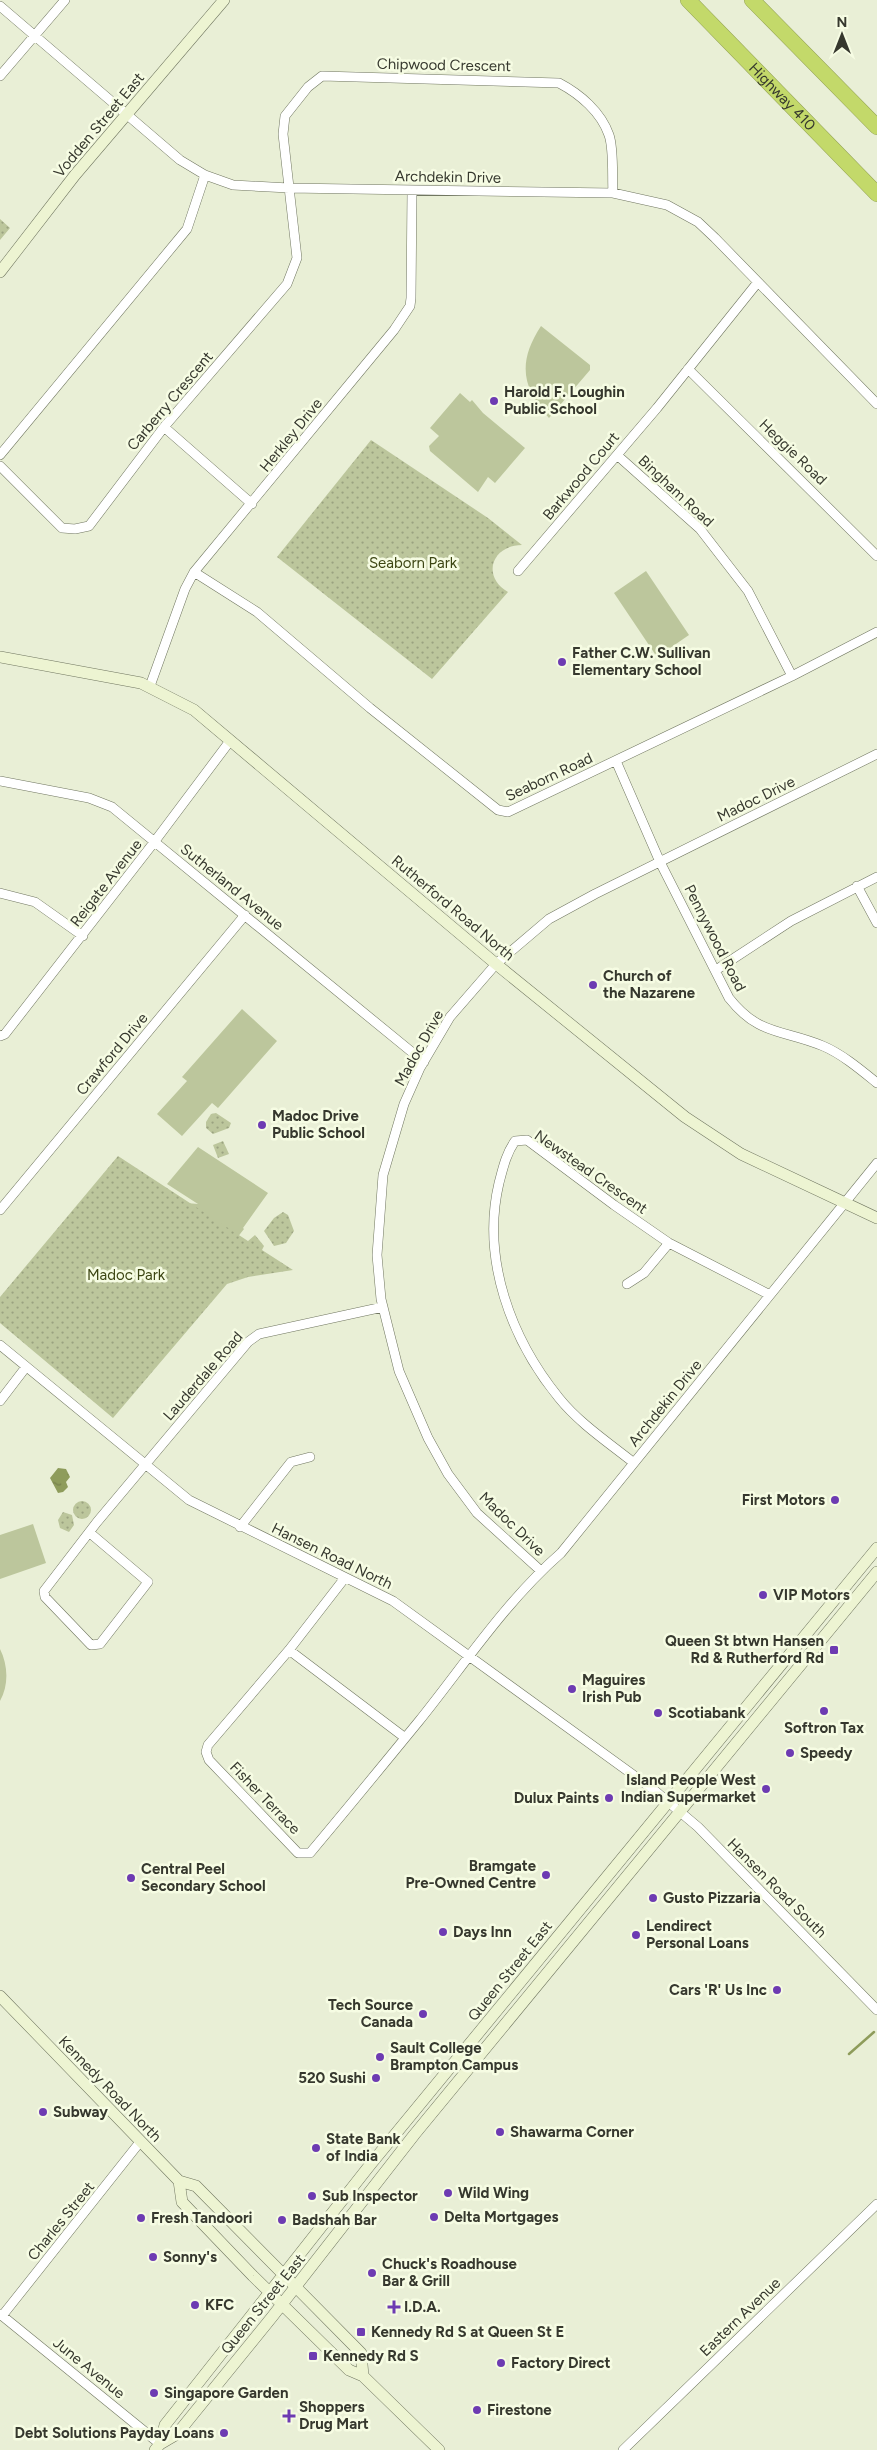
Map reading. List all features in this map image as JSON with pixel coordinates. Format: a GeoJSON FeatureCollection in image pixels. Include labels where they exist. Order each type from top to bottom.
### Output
{"type":"FeatureCollection","features":[{"type":"Feature","properties":{"kind":"highway","name":"Highway 410"},"geometry":{"type":"LineString","coordinates":[[688,0],[877,194]]}},
{"type":"Feature","properties":{"kind":"highway"},"geometry":{"type":"LineString","coordinates":[[752,0],[877,127]]}},
{"type":"Feature","properties":{"kind":"main road","name":"Vodden Street East"},"geometry":{"type":"LineString","coordinates":[[0,272],[75,175],[224,0]]}},
{"type":"Feature","properties":{"kind":"main road","name":"Rutherford Road North"},"geometry":{"type":"LineString","coordinates":[[0,657],[141,683],[194,710],[496,964],[685,1117],[741,1154],[846,1201],[877,1218]]}},
{"type":"Feature","properties":{"kind":"main road","name":"Queen Street East"},"geometry":{"type":"LineString","coordinates":[[158,2447],[165,2425],[370,2165],[877,1548]]}},
{"type":"Feature","properties":{"kind":"main road","name":"Queen Street East"},"geometry":{"type":"LineString","coordinates":[[158,2447],[177,2434],[295,2288],[414,2134],[877,1572]]}},
{"type":"Feature","properties":{"kind":"main road","name":"Kennedy Road North"},"geometry":{"type":"LineString","coordinates":[[0,1996],[179,2181],[196,2186],[361,2353],[363,2376]]}},
{"type":"Feature","properties":{"kind":"main road"},"geometry":{"type":"LineString","coordinates":[[179,2181],[182,2202],[270,2293],[349,2370],[363,2376],[439,2450]]}},
{"type":"Feature","properties":{"kind":"street"},"geometry":{"type":"LineString","coordinates":[[0,76],[65,0]]}},
{"type":"Feature","properties":{"kind":"street","name":"Archdekin Drive"},"geometry":{"type":"LineString","coordinates":[[0,6],[180,160],[205,175],[233,185],[412,191],[613,193],[667,205],[698,222],[877,404]]}},
{"type":"Feature","properties":{"kind":"street","name":"Chipwood Crescent"},"geometry":{"type":"LineString","coordinates":[[289,188],[283,134],[285,116],[308,87],[322,76],[330,76],[559,83],[575,91],[585,100],[601,119],[610,136],[613,193]]}},
{"type":"Feature","properties":{"kind":"street"},"geometry":{"type":"LineString","coordinates":[[0,455],[187,229],[205,175]]}},
{"type":"Feature","properties":{"kind":"street","name":"Carberry Crescent"},"geometry":{"type":"LineString","coordinates":[[0,466],[62,528],[75,529],[89,526],[164,427],[288,284],[297,258],[289,188]]}},
{"type":"Feature","properties":{"kind":"street","name":"Herkley Drive"},"geometry":{"type":"LineString","coordinates":[[150,686],[185,589],[194,572],[394,330],[410,306],[412,282],[412,191]]}},
{"type":"Feature","properties":{"kind":"street","name":"Barkwood Court"},"geometry":{"type":"LineString","coordinates":[[518,571],[688,370],[758,282]]}},
{"type":"Feature","properties":{"kind":"street","name":"Heggie Road"},"geometry":{"type":"LineString","coordinates":[[688,370],[877,556]]}},
{"type":"Feature","properties":{"kind":"street"},"geometry":{"type":"LineString","coordinates":[[164,427],[252,504]]}},
{"type":"Feature","properties":{"kind":"street","name":"Bingham Road"},"geometry":{"type":"LineString","coordinates":[[617,455],[700,528],[748,591],[792,676]]}},
{"type":"Feature","properties":{"kind":"street","name":"Seaborn Road"},"geometry":{"type":"LineString","coordinates":[[194,572],[257,612],[370,708],[498,810],[508,812],[516,810],[792,676],[877,632]]}},
{"type":"Feature","properties":{"kind":"street","name":"Reigate Avenue"},"geometry":{"type":"LineString","coordinates":[[0,1036],[5,1034],[83,936],[230,741]]}},
{"type":"Feature","properties":{"kind":"street","name":"Madoc Drive"},"geometry":{"type":"LineString","coordinates":[[541,1571],[477,1513],[448,1474],[428,1438],[399,1371],[381,1299],[377,1256],[383,1175],[404,1104],[424,1062],[450,1017],[496,964],[549,919],[877,754]]}},
{"type":"Feature","properties":{"kind":"street","name":"Pennywood Road"},"geometry":{"type":"LineString","coordinates":[[616,761],[660,862],[729,998],[741,1013],[755,1024],[824,1046],[877,1083]]}},
{"type":"Feature","properties":{"kind":"street","name":"Sutherland Avenue"},"geometry":{"type":"LineString","coordinates":[[0,781],[89,798],[112,807],[424,1062]]}},
{"type":"Feature","properties":{"kind":"street"},"geometry":{"type":"LineString","coordinates":[[716,970],[791,921],[877,877]]}},
{"type":"Feature","properties":{"kind":"street"},"geometry":{"type":"LineString","coordinates":[[857,886],[877,923]]}},
{"type":"Feature","properties":{"kind":"street"},"geometry":{"type":"LineString","coordinates":[[0,893],[34,902],[83,936]]}},
{"type":"Feature","properties":{"kind":"street","name":"Crawford Drive"},"geometry":{"type":"LineString","coordinates":[[0,1210],[4,1199],[245,915]]}},
{"type":"Feature","properties":{"kind":"street","name":"Newstead Crescent"},"geometry":{"type":"LineString","coordinates":[[634,1463],[560,1399],[534,1363],[503,1295],[494,1255],[493,1208],[507,1151],[515,1141],[527,1140],[614,1205],[669,1243],[770,1295]]}},
{"type":"Feature","properties":{"kind":"street","name":"Archdekin Drive"},"geometry":{"type":"LineString","coordinates":[[469,1656],[541,1571],[561,1554],[877,1163]]}},
{"type":"Feature","properties":{"kind":"street"},"geometry":{"type":"LineString","coordinates":[[627,1284],[644,1273],[669,1243]]}},
{"type":"Feature","properties":{"kind":"street","name":"Lauderdale Road"},"geometry":{"type":"LineString","coordinates":[[90,1533],[148,1582],[100,1644],[95,1646],[90,1646],[44,1597],[44,1591],[90,1533],[248,1342],[259,1334],[384,1307]]}},
{"type":"Feature","properties":{"kind":"street","name":"Hansen Road North"},"geometry":{"type":"LineString","coordinates":[[0,1345],[189,1500],[392,1601],[654,1790]]}},
{"type":"Feature","properties":{"kind":"street"},"geometry":{"type":"LineString","coordinates":[[0,1401],[26,1367]]}},
{"type":"Feature","properties":{"kind":"street"},"geometry":{"type":"LineString","coordinates":[[240,1527],[291,1462],[310,1457]]}},
{"type":"Feature","properties":{"kind":"street","name":"Fisher Terrace"},"geometry":{"type":"LineString","coordinates":[[344,1578],[289,1650],[208,1745],[206,1752],[209,1760],[298,1853],[310,1852],[469,1656]]}},
{"type":"Feature","properties":{"kind":"street"},"geometry":{"type":"LineString","coordinates":[[289,1650],[404,1737]]}},
{"type":"Feature","properties":{"kind":"street","name":"Hansen Road South"},"geometry":{"type":"LineString","coordinates":[[654,1790],[698,1827],[877,2010]]}},
{"type":"Feature","properties":{"kind":"street","name":"Charles Street"},"geometry":{"type":"LineString","coordinates":[[1,2315],[140,2142]]}},
{"type":"Feature","properties":{"kind":"street","name":"Eastern Avenue"},"geometry":{"type":"LineString","coordinates":[[623,2450],[877,2204]]}},
{"type":"Feature","properties":{"kind":"street","name":"June Avenue"},"geometry":{"type":"LineString","coordinates":[[1,2315],[158,2447]]}},
{"type":"Feature","properties":{"kind":"green space"},"geometry":{"type":"Polygon","coordinates":[[[0,219],[10,228],[0,240],[0,219]]]}},
{"type":"Feature","properties":{"kind":"green space"},"geometry":{"type":"Polygon","coordinates":[[[541,326],[590,365],[590,370],[549,418],[533,395],[526,374],[526,362],[529,351],[541,326]]]}},
{"type":"Feature","properties":{"kind":"green space"},"geometry":{"type":"Polygon","coordinates":[[[460,393],[470,402],[472,400],[483,413],[525,448],[495,483],[488,477],[478,492],[430,451],[429,446],[439,436],[430,428],[460,393]]]}},
{"type":"Feature","properties":{"kind":"green space","name":"Seaborn Park"},"geometry":{"type":"Polygon","coordinates":[[[371,440],[488,518],[522,545],[512,546],[503,550],[497,556],[493,570],[495,578],[508,592],[432,679],[277,557],[371,440]]]}},
{"type":"Feature","properties":{"kind":"green space"},"geometry":{"type":"Polygon","coordinates":[[[646,571],[689,635],[657,657],[614,593],[646,571]]]}},
{"type":"Feature","properties":{"kind":"green space"},"geometry":{"type":"Polygon","coordinates":[[[242,1009],[277,1041],[218,1108],[212,1103],[182,1136],[157,1114],[187,1081],[182,1077],[242,1009]]]}},
{"type":"Feature","properties":{"kind":"green space"},"geometry":{"type":"Polygon","coordinates":[[[216,1113],[231,1123],[229,1128],[213,1134],[206,1128],[206,1122],[211,1114],[216,1113]]]}},
{"type":"Feature","properties":{"kind":"green space"},"geometry":{"type":"Polygon","coordinates":[[[223,1141],[229,1154],[218,1158],[213,1145],[223,1141]]]}},
{"type":"Feature","properties":{"kind":"green space"},"geometry":{"type":"Polygon","coordinates":[[[198,1147],[268,1193],[244,1229],[177,1314],[186,1203],[198,1204],[167,1184],[198,1147]]]}},
{"type":"Feature","properties":{"kind":"green space","name":"Madoc Park"},"geometry":{"type":"Polygon","coordinates":[[[118,1156],[248,1241],[255,1235],[264,1246],[262,1250],[293,1270],[248,1277],[227,1284],[113,1418],[0,1323],[0,1297],[118,1156]]]}},
{"type":"Feature","properties":{"kind":"green space"},"geometry":{"type":"Polygon","coordinates":[[[283,1212],[288,1215],[294,1231],[286,1243],[274,1246],[264,1231],[274,1218],[283,1212]]]}},
{"type":"Feature","properties":{"kind":"green space"},"geometry":{"type":"Polygon","coordinates":[[[82,1501],[88,1504],[91,1510],[88,1516],[82,1519],[76,1516],[73,1510],[76,1504],[82,1501]]]}},
{"type":"Feature","properties":{"kind":"green space"},"geometry":{"type":"Polygon","coordinates":[[[63,1512],[72,1515],[74,1525],[69,1532],[60,1528],[58,1520],[63,1512]]]}},
{"type":"Feature","properties":{"kind":"green space"},"geometry":{"type":"Polygon","coordinates":[[[33,1524],[46,1563],[0,1579],[0,1535],[33,1524]]]}},
{"type":"Feature","properties":{"kind":"green space"},"geometry":{"type":"Polygon","coordinates":[[[0,1649],[5,1662],[6,1682],[0,1701],[0,1649]]]}},
{"type":"Feature","properties":{"kind":"water"},"geometry":{"type":"Polygon","coordinates":[[[58,1468],[66,1469],[70,1477],[66,1482],[68,1487],[63,1492],[58,1493],[50,1478],[58,1468]]]}},
{"type":"Feature","properties":{"kind":"waterway"},"geometry":{"type":"LineString","coordinates":[[849,2054],[874,2032]]}},
{"type":"Feature","properties":{"kind":"place","name":"Harold F. Loughin Public School"},"geometry":{"type":"Point","coordinates":[494,401]}},
{"type":"Feature","properties":{"kind":"place","name":"Father C.W. Sullivan Elementary School"},"geometry":{"type":"Point","coordinates":[562,662]}},
{"type":"Feature","properties":{"kind":"place","name":"Church of the Nazarene"},"geometry":{"type":"Point","coordinates":[593,985]}},
{"type":"Feature","properties":{"kind":"place","name":"Madoc Drive Public School"},"geometry":{"type":"Point","coordinates":[262,1125]}},
{"type":"Feature","properties":{"kind":"place","name":"First Motors"},"geometry":{"type":"Point","coordinates":[835,1500]}},
{"type":"Feature","properties":{"kind":"place","name":"VIP Motors"},"geometry":{"type":"Point","coordinates":[763,1595]}},
{"type":"Feature","properties":{"kind":"place","name":"Queen St btwn Hansen Rd & Rutherford Rd"},"geometry":{"type":"Point","coordinates":[834,1650]}},
{"type":"Feature","properties":{"kind":"place","name":"Maguires Irish Pub"},"geometry":{"type":"Point","coordinates":[572,1689]}},
{"type":"Feature","properties":{"kind":"place","name":"Softron Tax"},"geometry":{"type":"Point","coordinates":[824,1711]}},
{"type":"Feature","properties":{"kind":"place","name":"Scotiabank"},"geometry":{"type":"Point","coordinates":[658,1713]}},
{"type":"Feature","properties":{"kind":"place","name":"Speedy"},"geometry":{"type":"Point","coordinates":[790,1753]}},
{"type":"Feature","properties":{"kind":"place","name":"Island People West Indian Supermarket"},"geometry":{"type":"Point","coordinates":[766,1789]}},
{"type":"Feature","properties":{"kind":"place","name":"Dulux Paints"},"geometry":{"type":"Point","coordinates":[609,1798]}},
{"type":"Feature","properties":{"kind":"place","name":"Bramgate Pre-Owned Centre"},"geometry":{"type":"Point","coordinates":[546,1875]}},
{"type":"Feature","properties":{"kind":"place","name":"Central Peel Secondary School"},"geometry":{"type":"Point","coordinates":[131,1878]}},
{"type":"Feature","properties":{"kind":"place","name":"Gusto Pizzaria"},"geometry":{"type":"Point","coordinates":[653,1898]}},
{"type":"Feature","properties":{"kind":"place","name":"Days Inn"},"geometry":{"type":"Point","coordinates":[443,1932]}},
{"type":"Feature","properties":{"kind":"place","name":"Lendirect Personal Loans"},"geometry":{"type":"Point","coordinates":[636,1935]}},
{"type":"Feature","properties":{"kind":"place","name":"Cars 'R' Us Inc"},"geometry":{"type":"Point","coordinates":[777,1990]}},
{"type":"Feature","properties":{"kind":"place","name":"Tech Source Canada"},"geometry":{"type":"Point","coordinates":[423,2014]}},
{"type":"Feature","properties":{"kind":"place","name":"Sault College Brampton Campus"},"geometry":{"type":"Point","coordinates":[380,2057]}},
{"type":"Feature","properties":{"kind":"place","name":"520 Sushi"},"geometry":{"type":"Point","coordinates":[376,2078]}},
{"type":"Feature","properties":{"kind":"place","name":"Subway"},"geometry":{"type":"Point","coordinates":[43,2112]}},
{"type":"Feature","properties":{"kind":"place","name":"Shawarma Corner"},"geometry":{"type":"Point","coordinates":[500,2132]}},
{"type":"Feature","properties":{"kind":"place","name":"State Bank of India"},"geometry":{"type":"Point","coordinates":[316,2148]}},
{"type":"Feature","properties":{"kind":"place","name":"Wild Wing"},"geometry":{"type":"Point","coordinates":[448,2193]}},
{"type":"Feature","properties":{"kind":"place","name":"Sub Inspector"},"geometry":{"type":"Point","coordinates":[312,2196]}},
{"type":"Feature","properties":{"kind":"place","name":"Delta Mortgages"},"geometry":{"type":"Point","coordinates":[434,2217]}},
{"type":"Feature","properties":{"kind":"place","name":"Fresh Tandoori"},"geometry":{"type":"Point","coordinates":[141,2218]}},
{"type":"Feature","properties":{"kind":"place","name":"Badshah Bar"},"geometry":{"type":"Point","coordinates":[282,2220]}},
{"type":"Feature","properties":{"kind":"place","name":"Sonny's"},"geometry":{"type":"Point","coordinates":[153,2257]}},
{"type":"Feature","properties":{"kind":"place","name":"Chuck's Roadhouse Bar & Grill"},"geometry":{"type":"Point","coordinates":[372,2273]}},
{"type":"Feature","properties":{"kind":"place","name":"KFC"},"geometry":{"type":"Point","coordinates":[195,2305]}},
{"type":"Feature","properties":{"kind":"place","name":"I.D.A."},"geometry":{"type":"Point","coordinates":[394,2307]}},
{"type":"Feature","properties":{"kind":"place","name":"Kennedy Rd S at Queen St E"},"geometry":{"type":"Point","coordinates":[361,2332]}},
{"type":"Feature","properties":{"kind":"place","name":"Kennedy Rd S"},"geometry":{"type":"Point","coordinates":[313,2356]}},
{"type":"Feature","properties":{"kind":"place","name":"Factory Direct"},"geometry":{"type":"Point","coordinates":[501,2363]}},
{"type":"Feature","properties":{"kind":"place","name":"Singapore Garden"},"geometry":{"type":"Point","coordinates":[154,2393]}},
{"type":"Feature","properties":{"kind":"place","name":"Firestone"},"geometry":{"type":"Point","coordinates":[477,2410]}},
{"type":"Feature","properties":{"kind":"place","name":"Shoppers Drug Mart"},"geometry":{"type":"Point","coordinates":[289,2416]}},
{"type":"Feature","properties":{"kind":"place","name":"Debt Solutions Payday Loans"},"geometry":{"type":"Point","coordinates":[224,2433]}}]}
